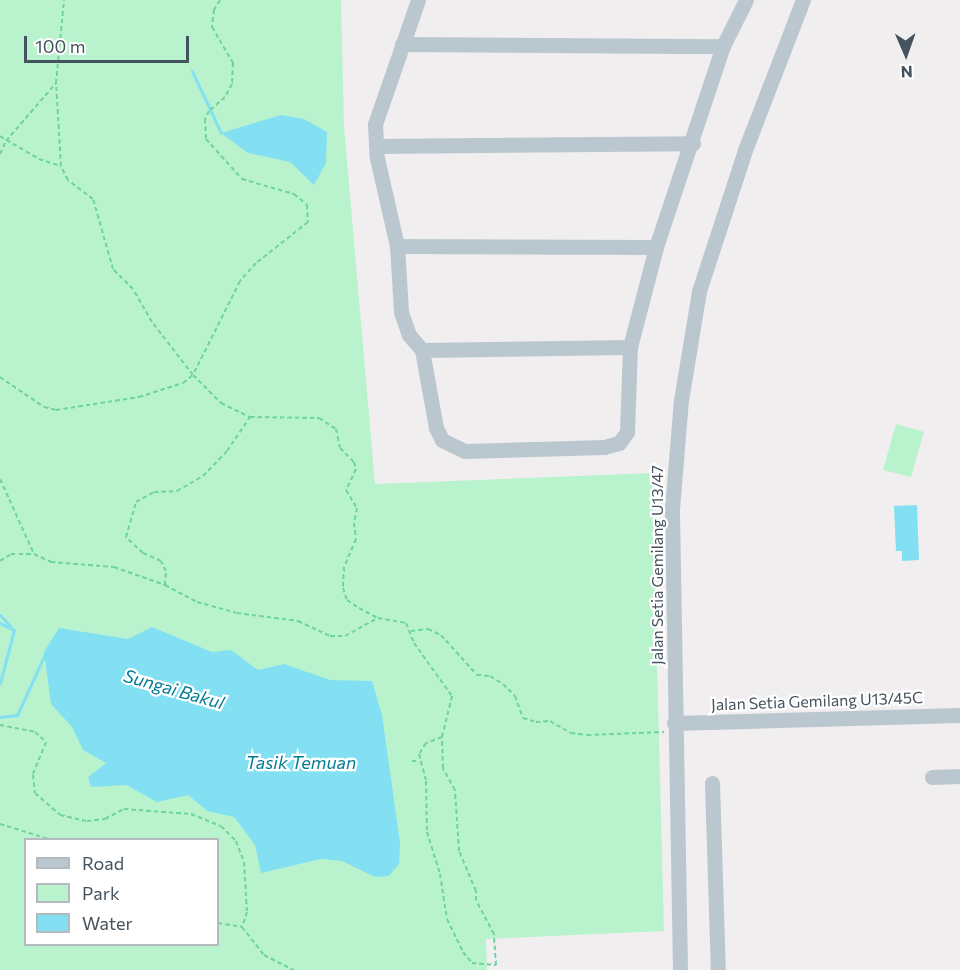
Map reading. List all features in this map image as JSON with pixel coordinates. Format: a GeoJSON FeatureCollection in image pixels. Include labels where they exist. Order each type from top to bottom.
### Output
{"type":"FeatureCollection","features":[{"type":"Feature","properties":{"kind":"street"},"geometry":{"type":"LineString","coordinates":[[418,0],[375,124],[376,146],[397,246],[400,312],[409,335],[422,350],[436,429],[442,440],[465,451],[604,447],[619,443],[627,432],[630,347],[656,247],[693,143],[723,46],[746,0]]}},
{"type":"Feature","properties":{"kind":"street","name":"Jalan Setia Gemilang U13/47"},"geometry":{"type":"LineString","coordinates":[[680,970],[672,509],[689,337],[699,291],[745,150],[803,0]]}},
{"type":"Feature","properties":{"kind":"street"},"geometry":{"type":"LineString","coordinates":[[402,44],[723,46]]}},
{"type":"Feature","properties":{"kind":"street"},"geometry":{"type":"LineString","coordinates":[[376,146],[693,143]]}},
{"type":"Feature","properties":{"kind":"street"},"geometry":{"type":"LineString","coordinates":[[397,246],[656,247]]}},
{"type":"Feature","properties":{"kind":"street"},"geometry":{"type":"LineString","coordinates":[[422,350],[630,347]]}},
{"type":"Feature","properties":{"kind":"street","name":"Jalan Setia Gemilang U13/45C"},"geometry":{"type":"LineString","coordinates":[[675,728],[960,715]]}},
{"type":"Feature","properties":{"kind":"street"},"geometry":{"type":"LineString","coordinates":[[932,777],[960,776]]}},
{"type":"Feature","properties":{"kind":"street"},"geometry":{"type":"LineString","coordinates":[[712,783],[718,970]]}},
{"type":"Feature","properties":{"kind":"path"},"geometry":{"type":"LineString","coordinates":[[64,0],[56,83],[61,166],[68,180],[93,199],[113,269],[133,289],[152,322],[193,375],[221,403],[250,417],[319,418],[336,429],[340,448],[356,469],[346,490],[357,508],[354,523],[356,539],[344,567],[344,588],[347,600],[378,618],[405,623],[411,632],[414,644],[452,696],[442,737],[443,768],[456,790],[459,851],[476,891],[476,900],[494,934],[496,965],[472,963],[447,920],[440,874],[427,832],[426,781],[419,761],[426,743],[442,737]]}},
{"type":"Feature","properties":{"kind":"path"},"geometry":{"type":"LineString","coordinates":[[0,377],[44,407],[56,410],[140,397],[183,383],[193,375],[240,282],[256,263],[308,222],[306,206],[294,194],[242,179],[206,139],[205,119],[209,111],[225,98],[232,84],[233,63],[212,27],[214,10],[220,0]]}},
{"type":"Feature","properties":{"kind":"path"},"geometry":{"type":"LineString","coordinates":[[0,154],[6,141],[56,83]]}},
{"type":"Feature","properties":{"kind":"path"},"geometry":{"type":"LineString","coordinates":[[0,136],[6,141],[61,166]]}},
{"type":"Feature","properties":{"kind":"path"},"geometry":{"type":"LineString","coordinates":[[165,585],[166,571],[161,561],[143,552],[126,537],[136,502],[154,492],[177,491],[203,476],[227,451],[250,417]]}},
{"type":"Feature","properties":{"kind":"path"},"geometry":{"type":"LineString","coordinates":[[0,479],[34,554]]}},
{"type":"Feature","properties":{"kind":"path"},"geometry":{"type":"LineString","coordinates":[[0,561],[11,554],[34,554],[51,562],[114,567],[165,585],[197,602],[237,613],[298,621],[330,636],[345,636],[378,618]]}},
{"type":"Feature","properties":{"kind":"path"},"geometry":{"type":"LineString","coordinates":[[411,632],[428,629],[441,635],[477,675],[490,676],[503,684],[515,696],[523,718],[536,722],[550,721],[571,734],[587,735],[675,728]]}},
{"type":"Feature","properties":{"kind":"path"},"geometry":{"type":"LineString","coordinates":[[0,725],[35,732],[46,742],[33,775],[35,793],[60,815],[87,821],[105,819],[124,809],[191,813],[221,826],[236,841],[244,862],[247,912],[242,927]]}},
{"type":"Feature","properties":{"kind":"path"},"geometry":{"type":"LineString","coordinates":[[412,761],[419,761]]}},
{"type":"Feature","properties":{"kind":"path"},"geometry":{"type":"LineString","coordinates":[[0,824],[46,838]]}},
{"type":"Feature","properties":{"kind":"path"},"geometry":{"type":"LineString","coordinates":[[219,923],[242,927],[264,955],[294,970]]}},
{"type":"Feature","properties":{"kind":"green space"},"geometry":{"type":"Polygon","coordinates":[[[0,0],[341,0],[344,126],[375,484],[652,473],[664,931],[486,939],[487,970],[0,970],[0,0]]]}},
{"type":"Feature","properties":{"kind":"green space"},"geometry":{"type":"Polygon","coordinates":[[[896,424],[924,432],[911,477],[883,470],[896,424]]]}},
{"type":"Feature","properties":{"kind":"water"},"geometry":{"type":"Polygon","coordinates":[[[281,115],[304,119],[327,132],[326,163],[314,185],[290,162],[248,153],[221,133],[281,115]]]}},
{"type":"Feature","properties":{"kind":"water"},"geometry":{"type":"Polygon","coordinates":[[[917,505],[919,560],[902,561],[902,551],[896,551],[894,506],[917,505]]]}},
{"type":"Feature","properties":{"kind":"water","name":"Tasik Temuan"},"geometry":{"type":"Polygon","coordinates":[[[152,627],[212,652],[231,650],[258,670],[284,664],[330,680],[372,681],[382,715],[400,843],[399,864],[389,876],[375,877],[342,861],[321,859],[261,873],[255,845],[234,817],[207,811],[188,795],[157,802],[126,785],[91,787],[88,777],[106,763],[83,750],[72,727],[51,704],[44,652],[59,628],[128,639],[152,627]]]}},
{"type":"Feature","properties":{"kind":"waterway"},"geometry":{"type":"LineString","coordinates":[[192,71],[221,133]]}},
{"type":"Feature","properties":{"kind":"waterway"},"geometry":{"type":"LineString","coordinates":[[0,615],[11,627]]}},
{"type":"Feature","properties":{"kind":"waterway","name":"Sungai Bakul"},"geometry":{"type":"LineString","coordinates":[[0,623],[14,630],[0,683]]}},
{"type":"Feature","properties":{"kind":"waterway","name":"Sungai Bakul"},"geometry":{"type":"LineString","coordinates":[[0,717],[17,715],[46,652]]}}]}
